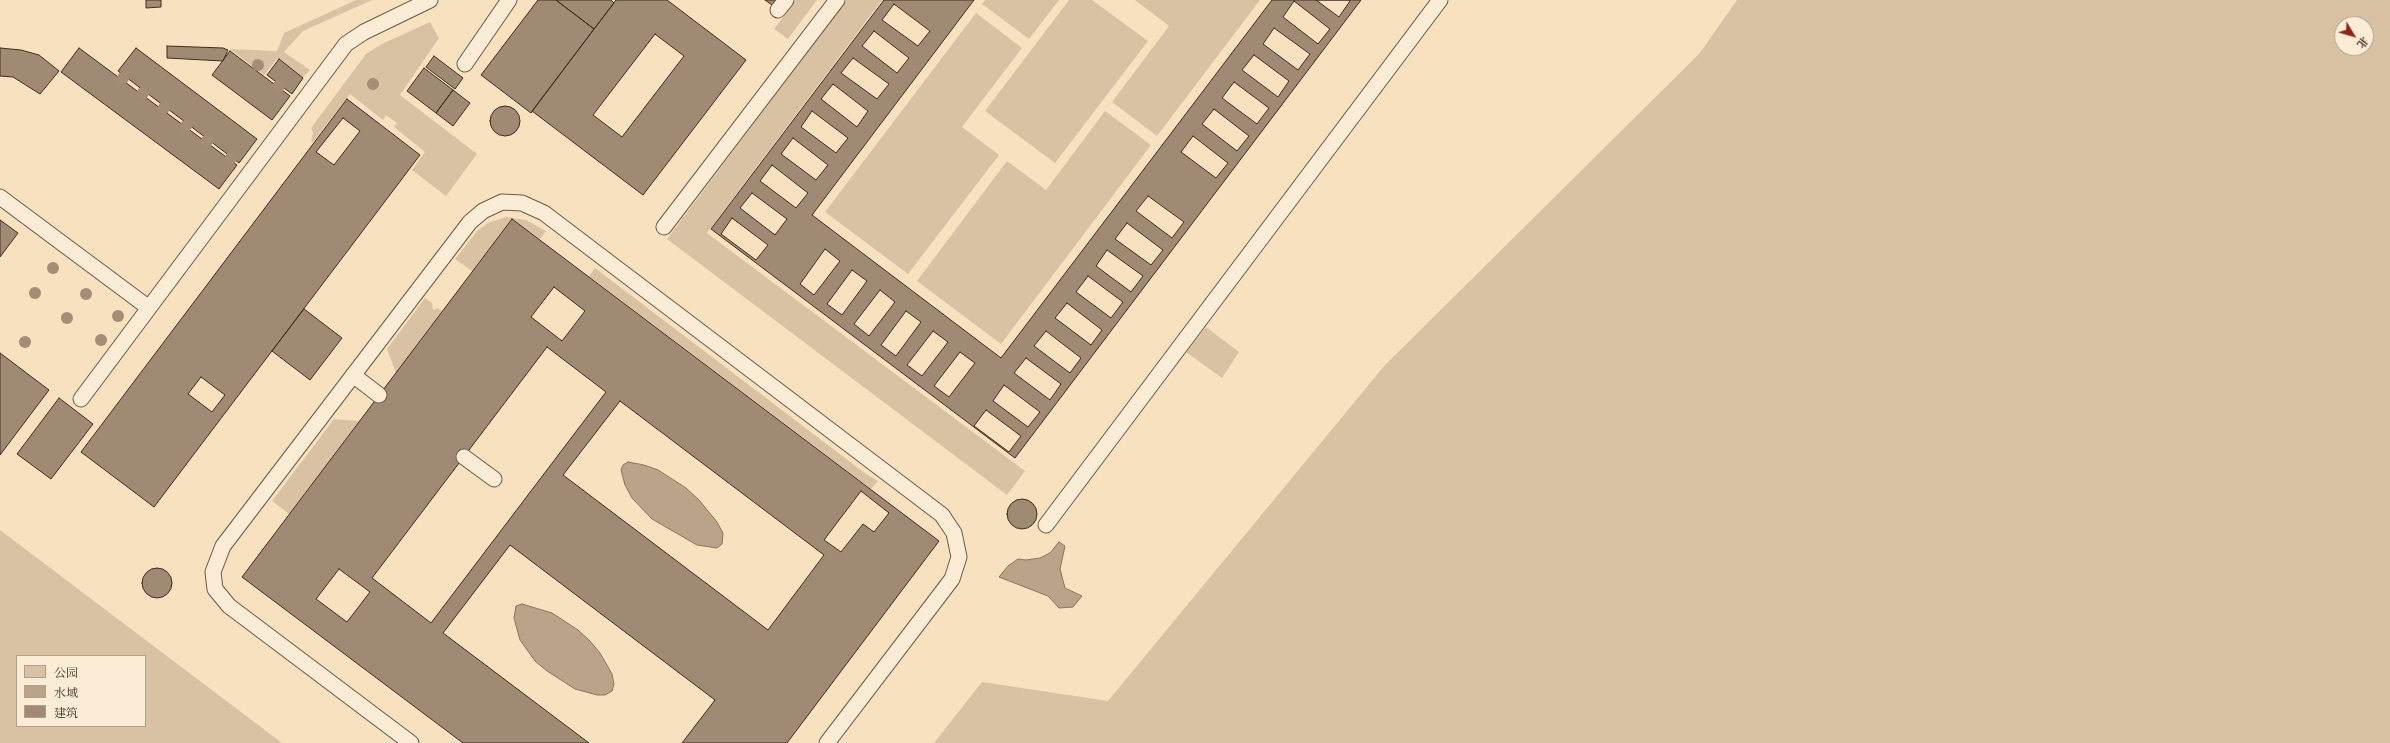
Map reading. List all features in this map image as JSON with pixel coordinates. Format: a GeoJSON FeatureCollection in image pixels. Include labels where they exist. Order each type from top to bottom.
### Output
{"type":"FeatureCollection","features":[{"type":"Feature","properties":{"kind":"lane"},"geometry":{"type":"LineString","coordinates":[[81,400],[346,44],[364,32],[430,0]]}},
{"type":"Feature","properties":{"kind":"lane"},"geometry":{"type":"LineString","coordinates":[[465,64],[509,0]]}},
{"type":"Feature","properties":{"kind":"lane"},"geometry":{"type":"LineString","coordinates":[[664,227],[837,0]]}},
{"type":"Feature","properties":{"kind":"lane"},"geometry":{"type":"LineString","coordinates":[[1046,524],[1440,0]]}},
{"type":"Feature","properties":{"kind":"lane"},"geometry":{"type":"LineString","coordinates":[[0,197],[149,308]]}},
{"type":"Feature","properties":{"kind":"lane"},"geometry":{"type":"LineString","coordinates":[[411,743],[229,606],[215,589],[213,572],[223,546],[470,222],[483,211],[502,202],[522,203],[544,213],[942,515],[954,533],[959,557],[952,578],[827,743]]}},
{"type":"Feature","properties":{"kind":"lane"},"geometry":{"type":"LineString","coordinates":[[353,375],[379,395]]}},
{"type":"Feature","properties":{"kind":"lane"},"geometry":{"type":"LineString","coordinates":[[464,457],[494,479]]}},
{"type":"Feature","properties":{"kind":"green space"},"geometry":{"type":"Polygon","coordinates":[[[356,0],[372,0],[303,31],[284,52],[310,70],[302,78],[277,59],[264,75],[230,49],[277,51],[284,33],[356,0]]]}},
{"type":"Feature","properties":{"kind":"green space"},"geometry":{"type":"Polygon","coordinates":[[[796,0],[817,0],[788,39],[774,29],[796,0]]]}},
{"type":"Feature","properties":{"kind":"green space"},"geometry":{"type":"Polygon","coordinates":[[[847,0],[882,0],[707,233],[1025,471],[1007,495],[667,239],[847,0]]]}},
{"type":"Feature","properties":{"kind":"green space"},"geometry":{"type":"Polygon","coordinates":[[[985,0],[1059,0],[1029,39],[982,4],[985,0]]]}},
{"type":"Feature","properties":{"kind":"green space"},"geometry":{"type":"Polygon","coordinates":[[[1069,0],[1092,0],[1148,41],[1055,163],[985,111],[1069,0]]]}},
{"type":"Feature","properties":{"kind":"green space"},"geometry":{"type":"Polygon","coordinates":[[[1135,0],[1260,0],[1157,136],[1112,102],[1169,26],[1135,0]]]}},
{"type":"Feature","properties":{"kind":"green space"},"geometry":{"type":"Polygon","coordinates":[[[1737,0],[2390,0],[2390,743],[934,743],[982,682],[1108,701],[1385,365],[1700,53],[1737,0]]]}},
{"type":"Feature","properties":{"kind":"green space"},"geometry":{"type":"Polygon","coordinates":[[[976,13],[1022,48],[962,127],[999,155],[908,274],[825,212],[976,13]]]}},
{"type":"Feature","properties":{"kind":"green space"},"geometry":{"type":"Polygon","coordinates":[[[430,22],[439,38],[400,95],[477,154],[446,196],[412,170],[425,152],[394,127],[397,123],[386,115],[383,120],[350,94],[313,142],[311,141],[313,133],[311,128],[366,54],[382,44],[430,22]]]}},
{"type":"Feature","properties":{"kind":"green space"},"geometry":{"type":"Polygon","coordinates":[[[1105,111],[1151,145],[1001,344],[917,281],[1007,161],[1046,190],[1105,111]]]}},
{"type":"Feature","properties":{"kind":"green space"},"geometry":{"type":"Polygon","coordinates":[[[506,217],[526,220],[546,231],[540,239],[512,219],[472,271],[455,259],[478,230],[488,223],[506,217]]]}},
{"type":"Feature","properties":{"kind":"green space"},"geometry":{"type":"Polygon","coordinates":[[[595,268],[866,474],[878,481],[871,489],[589,276],[595,268]]]}},
{"type":"Feature","properties":{"kind":"green space"},"geometry":{"type":"Polygon","coordinates":[[[425,298],[432,303],[433,310],[438,308],[442,311],[396,373],[387,349],[425,298]]]}},
{"type":"Feature","properties":{"kind":"green space"},"geometry":{"type":"Polygon","coordinates":[[[1206,327],[1239,352],[1222,378],[1186,352],[1206,327]]]}},
{"type":"Feature","properties":{"kind":"green space"},"geometry":{"type":"Polygon","coordinates":[[[334,419],[359,421],[289,514],[272,501],[334,419]]]}},
{"type":"Feature","properties":{"kind":"green space"},"geometry":{"type":"Polygon","coordinates":[[[0,530],[282,743],[0,743],[0,530]]]}},
{"type":"Feature","properties":{"kind":"water"},"geometry":{"type":"Polygon","coordinates":[[[628,462],[644,465],[658,470],[686,488],[699,500],[717,522],[723,533],[722,544],[717,548],[697,545],[652,519],[632,498],[625,485],[621,470],[623,465],[628,462]]]}},
{"type":"Feature","properties":{"kind":"water"},"geometry":{"type":"Polygon","coordinates":[[[1059,542],[1065,546],[1060,569],[1065,588],[1082,596],[1073,607],[1059,608],[1048,596],[999,577],[1008,566],[1018,559],[1026,560],[1040,558],[1050,553],[1059,542]]]}},
{"type":"Feature","properties":{"kind":"water"},"geometry":{"type":"Polygon","coordinates":[[[522,604],[552,613],[578,630],[589,640],[600,653],[612,674],[614,684],[612,691],[605,695],[597,695],[575,689],[547,671],[535,661],[520,640],[514,618],[516,606],[522,604]]]}},
{"type":"Feature","properties":{"kind":"building"},"geometry":{"type":"Polygon","coordinates":[[[146,0],[161,0],[161,7],[146,8],[146,0]]]}},
{"type":"Feature","properties":{"kind":"building"},"geometry":{"type":"Polygon","coordinates":[[[538,0],[556,0],[594,29],[531,113],[481,75],[538,0]]]}},
{"type":"Feature","properties":{"kind":"building"},"geometry":{"type":"Polygon","coordinates":[[[556,0],[611,0],[614,3],[594,29],[556,0]]]}},
{"type":"Feature","properties":{"kind":"building"},"geometry":{"type":"Polygon","coordinates":[[[616,0],[667,0],[746,60],[643,195],[532,111],[616,0]]]}},
{"type":"Feature","properties":{"kind":"building"},"geometry":{"type":"Polygon","coordinates":[[[765,0],[776,0],[772,5],[765,0]]]}},
{"type":"Feature","properties":{"kind":"building"},"geometry":{"type":"Polygon","coordinates":[[[884,0],[974,0],[812,215],[1001,358],[1272,0],[1361,0],[1015,458],[711,229],[884,0]]]}},
{"type":"Feature","properties":{"kind":"building"},"geometry":{"type":"Polygon","coordinates":[[[1316,0],[1348,0],[1350,1],[1339,17],[1316,0]]]}},
{"type":"Feature","properties":{"kind":"building"},"geometry":{"type":"Polygon","coordinates":[[[1294,1],[1330,29],[1318,44],[1283,17],[1294,1]]]}},
{"type":"Feature","properties":{"kind":"building"},"geometry":{"type":"Polygon","coordinates":[[[894,4],[930,31],[918,46],[882,20],[894,4]]]}},
{"type":"Feature","properties":{"kind":"building"},"geometry":{"type":"Polygon","coordinates":[[[1274,28],[1310,54],[1298,70],[1263,44],[1274,28]]]}},
{"type":"Feature","properties":{"kind":"building"},"geometry":{"type":"Polygon","coordinates":[[[874,31],[909,58],[897,73],[862,46],[874,31]]]}},
{"type":"Feature","properties":{"kind":"building"},"geometry":{"type":"Polygon","coordinates":[[[655,34],[684,56],[622,137],[593,115],[655,34]]]}},
{"type":"Feature","properties":{"kind":"building"},"geometry":{"type":"Polygon","coordinates":[[[167,46],[223,48],[228,50],[223,61],[167,58],[167,46]]]}},
{"type":"Feature","properties":{"kind":"building"},"geometry":{"type":"Polygon","coordinates":[[[0,48],[21,50],[39,55],[59,71],[40,94],[13,77],[0,76],[0,48]]]}},
{"type":"Feature","properties":{"kind":"building"},"geometry":{"type":"Polygon","coordinates":[[[79,48],[237,165],[219,189],[61,72],[79,48]]]}},
{"type":"Feature","properties":{"kind":"building"},"geometry":{"type":"Polygon","coordinates":[[[136,48],[257,139],[239,163],[118,71],[136,48]]]}},
{"type":"Feature","properties":{"kind":"building"},"geometry":{"type":"Polygon","coordinates":[[[230,51],[290,96],[272,120],[212,75],[230,51]]]}},
{"type":"Feature","properties":{"kind":"building"},"geometry":{"type":"Polygon","coordinates":[[[1254,55],[1289,81],[1278,97],[1242,70],[1254,55]]]}},
{"type":"Feature","properties":{"kind":"building"},"geometry":{"type":"Polygon","coordinates":[[[434,56],[463,78],[455,89],[426,67],[434,56]]]}},
{"type":"Feature","properties":{"kind":"building"},"geometry":{"type":"Polygon","coordinates":[[[853,58],[889,84],[877,99],[841,73],[853,58]]]}},
{"type":"Feature","properties":{"kind":"building"},"geometry":{"type":"Polygon","coordinates":[[[279,59],[303,78],[292,94],[267,75],[279,59]]]}},
{"type":"Feature","properties":{"kind":"building"},"geometry":{"type":"Polygon","coordinates":[[[424,68],[453,90],[436,113],[407,91],[424,68]]]}},
{"type":"Feature","properties":{"kind":"building"},"geometry":{"type":"Polygon","coordinates":[[[1234,82],[1269,108],[1257,124],[1222,98],[1234,82]]]}},
{"type":"Feature","properties":{"kind":"building"},"geometry":{"type":"Polygon","coordinates":[[[833,84],[868,111],[857,127],[821,99],[833,84]]]}},
{"type":"Feature","properties":{"kind":"building"},"geometry":{"type":"Polygon","coordinates":[[[453,90],[470,103],[453,126],[436,113],[453,90]]]}},
{"type":"Feature","properties":{"kind":"building"},"geometry":{"type":"Polygon","coordinates":[[[347,99],[420,155],[154,507],[81,452],[347,99]]]}},
{"type":"Feature","properties":{"kind":"building"},"geometry":{"type":"Polygon","coordinates":[[[505,106],[516,110],[520,121],[516,132],[505,136],[494,132],[490,121],[494,110],[505,106]]]}},
{"type":"Feature","properties":{"kind":"building"},"geometry":{"type":"Polygon","coordinates":[[[1214,109],[1249,136],[1237,151],[1202,124],[1214,109]]]}},
{"type":"Feature","properties":{"kind":"building"},"geometry":{"type":"Polygon","coordinates":[[[812,111],[848,138],[836,153],[801,127],[812,111]]]}},
{"type":"Feature","properties":{"kind":"building"},"geometry":{"type":"Polygon","coordinates":[[[343,118],[360,131],[334,165],[316,152],[343,118]]]}},
{"type":"Feature","properties":{"kind":"building"},"geometry":{"type":"Polygon","coordinates":[[[1193,136],[1228,163],[1216,178],[1181,152],[1193,136]]]}},
{"type":"Feature","properties":{"kind":"building"},"geometry":{"type":"Polygon","coordinates":[[[793,138],[828,165],[816,180],[781,154],[793,138]]]}},
{"type":"Feature","properties":{"kind":"building"},"geometry":{"type":"Polygon","coordinates":[[[772,165],[808,193],[796,208],[760,181],[772,165]]]}},
{"type":"Feature","properties":{"kind":"building"},"geometry":{"type":"Polygon","coordinates":[[[752,193],[787,219],[775,235],[740,208],[752,193]]]}},
{"type":"Feature","properties":{"kind":"building"},"geometry":{"type":"Polygon","coordinates":[[[1148,196],[1184,222],[1172,238],[1136,211],[1148,196]]]}},
{"type":"Feature","properties":{"kind":"building"},"geometry":{"type":"Polygon","coordinates":[[[732,218],[768,245],[756,260],[721,234],[732,218]]]}},
{"type":"Feature","properties":{"kind":"building"},"geometry":{"type":"Polygon","coordinates":[[[512,219],[939,541],[787,743],[682,743],[715,700],[510,545],[443,633],[589,743],[463,743],[242,577],[512,219]],[[547,347],[372,578],[431,623],[606,392],[547,347]],[[620,401],[563,475],[768,630],[824,555],[620,401]]]}},
{"type":"Feature","properties":{"kind":"building"},"geometry":{"type":"Polygon","coordinates":[[[0,220],[18,233],[0,257],[0,220]]]}},
{"type":"Feature","properties":{"kind":"building"},"geometry":{"type":"Polygon","coordinates":[[[1127,223],[1163,250],[1151,265],[1115,239],[1127,223]]]}},
{"type":"Feature","properties":{"kind":"building"},"geometry":{"type":"Polygon","coordinates":[[[825,249],[840,261],[814,295],[800,284],[825,249]]]}},
{"type":"Feature","properties":{"kind":"building"},"geometry":{"type":"Polygon","coordinates":[[[1107,250],[1143,276],[1131,292],[1096,266],[1107,250]]]}},
{"type":"Feature","properties":{"kind":"building"},"geometry":{"type":"Polygon","coordinates":[[[852,270],[867,281],[842,315],[827,304],[852,270]]]}},
{"type":"Feature","properties":{"kind":"building"},"geometry":{"type":"Polygon","coordinates":[[[1088,276],[1123,302],[1111,318],[1076,292],[1088,276]]]}},
{"type":"Feature","properties":{"kind":"building"},"geometry":{"type":"Polygon","coordinates":[[[554,287],[585,311],[562,341],[531,317],[554,287]]]}},
{"type":"Feature","properties":{"kind":"building"},"geometry":{"type":"Polygon","coordinates":[[[880,290],[895,302],[869,336],[854,324],[880,290]]]}},
{"type":"Feature","properties":{"kind":"building"},"geometry":{"type":"Polygon","coordinates":[[[1067,303],[1102,330],[1091,345],[1055,318],[1067,303]]]}},
{"type":"Feature","properties":{"kind":"building"},"geometry":{"type":"Polygon","coordinates":[[[304,309],[342,338],[310,380],[272,351],[304,309]]]}},
{"type":"Feature","properties":{"kind":"building"},"geometry":{"type":"Polygon","coordinates":[[[906,311],[921,322],[896,356],[881,345],[906,311]]]}},
{"type":"Feature","properties":{"kind":"building"},"geometry":{"type":"Polygon","coordinates":[[[933,331],[948,342],[922,376],[907,365],[933,331]]]}},
{"type":"Feature","properties":{"kind":"building"},"geometry":{"type":"Polygon","coordinates":[[[1046,331],[1081,358],[1070,373],[1034,346],[1046,331]]]}},
{"type":"Feature","properties":{"kind":"building"},"geometry":{"type":"Polygon","coordinates":[[[960,352],[975,363],[949,397],[934,386],[960,352]]]}},
{"type":"Feature","properties":{"kind":"building"},"geometry":{"type":"Polygon","coordinates":[[[0,353],[49,390],[0,455],[0,353]]]}},
{"type":"Feature","properties":{"kind":"building"},"geometry":{"type":"Polygon","coordinates":[[[1026,358],[1061,384],[1050,400],[1014,373],[1026,358]]]}},
{"type":"Feature","properties":{"kind":"building"},"geometry":{"type":"Polygon","coordinates":[[[201,377],[225,395],[212,412],[188,394],[201,377]]]}},
{"type":"Feature","properties":{"kind":"building"},"geometry":{"type":"Polygon","coordinates":[[[1004,385],[1040,412],[1028,427],[993,401],[1004,385]]]}},
{"type":"Feature","properties":{"kind":"building"},"geometry":{"type":"Polygon","coordinates":[[[59,398],[93,424],[51,479],[17,454],[59,398]]]}},
{"type":"Feature","properties":{"kind":"building"},"geometry":{"type":"Polygon","coordinates":[[[986,410],[1021,436],[1009,452],[974,426],[986,410]]]}},
{"type":"Feature","properties":{"kind":"building"},"geometry":{"type":"Polygon","coordinates":[[[861,491],[889,513],[874,532],[863,524],[841,552],[824,540],[861,491]]]}},
{"type":"Feature","properties":{"kind":"building"},"geometry":{"type":"Polygon","coordinates":[[[1022,499],[1033,503],[1037,514],[1033,525],[1022,529],[1011,525],[1007,514],[1011,503],[1022,499]]]}},
{"type":"Feature","properties":{"kind":"building"},"geometry":{"type":"Polygon","coordinates":[[[157,568],[168,572],[172,583],[168,594],[157,598],[146,594],[142,583],[146,572],[157,568]]]}},
{"type":"Feature","properties":{"kind":"building"},"geometry":{"type":"Polygon","coordinates":[[[339,569],[370,592],[347,622],[316,599],[339,569]]]}}]}
